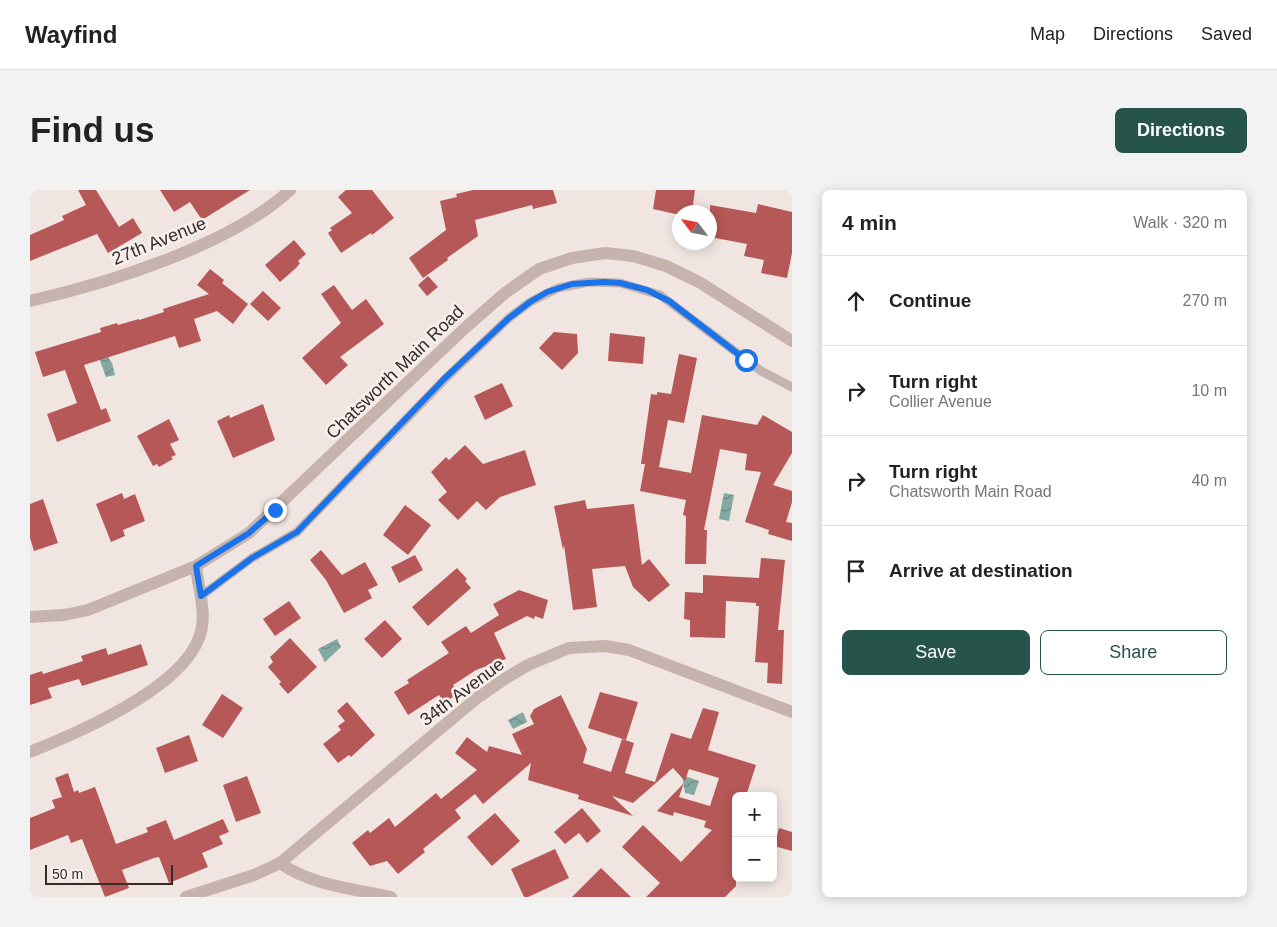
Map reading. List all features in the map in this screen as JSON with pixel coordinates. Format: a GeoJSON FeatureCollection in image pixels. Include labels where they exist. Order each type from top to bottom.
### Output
{"type":"FeatureCollection","features":[{"type":"Feature","properties":{"kind":"street","name":"27th Avenue"},"geometry":{"type":"LineString","coordinates":[[30,301],[104,281],[171,257],[243,224],[275,204],[290,190]]}},
{"type":"Feature","properties":{"kind":"street","name":"Chatsworth Main Road"},"geometry":{"type":"LineString","coordinates":[[30,617],[56,616],[88,610],[196,566],[249,533],[472,322],[504,293],[539,269],[572,258],[605,253],[633,256],[666,266],[699,282],[792,342]]}},
{"type":"Feature","properties":{"kind":"street"},"geometry":{"type":"LineString","coordinates":[[30,752],[83,730],[116,713],[162,681],[192,651],[199,638],[202,624],[201,596],[196,566]]}},
{"type":"Feature","properties":{"kind":"street","name":"34th Avenue"},"geometry":{"type":"LineString","coordinates":[[186,897],[254,875],[280,864],[477,698],[528,664],[570,648],[605,646],[629,650],[792,712]]}},
{"type":"Feature","properties":{"kind":"street"},"geometry":{"type":"LineString","coordinates":[[280,864],[288,870],[322,882],[391,897]]}},
{"type":"Feature","properties":{"kind":"lane"},"geometry":{"type":"LineString","coordinates":[[201,596],[246,562],[297,532],[445,378],[502,325],[530,302],[558,288],[589,282],[620,283],[660,295],[761,371],[792,387]]}},
{"type":"Feature","properties":{"kind":"water"},"geometry":{"type":"Polygon","coordinates":[[[108,357],[112,363],[115,375],[106,377],[99,358],[108,357]]]}},
{"type":"Feature","properties":{"kind":"water"},"geometry":{"type":"Polygon","coordinates":[[[724,493],[734,495],[729,521],[719,519],[724,493]]]}},
{"type":"Feature","properties":{"kind":"water"},"geometry":{"type":"Polygon","coordinates":[[[337,639],[341,647],[325,662],[318,649],[337,639]]]}},
{"type":"Feature","properties":{"kind":"water"},"geometry":{"type":"Polygon","coordinates":[[[523,712],[527,722],[513,729],[508,720],[523,712]]]}},
{"type":"Feature","properties":{"kind":"water"},"geometry":{"type":"Polygon","coordinates":[[[682,775],[699,781],[694,795],[685,793],[682,775]]]}},
{"type":"Feature","properties":{"kind":"building"},"geometry":{"type":"Polygon","coordinates":[[[78,190],[96,190],[119,227],[133,218],[142,233],[108,253],[97,234],[30,261],[30,235],[64,220],[62,216],[86,205],[78,190]]]}},
{"type":"Feature","properties":{"kind":"building"},"geometry":{"type":"Polygon","coordinates":[[[160,190],[250,190],[202,220],[190,202],[174,212],[160,190]]]}},
{"type":"Feature","properties":{"kind":"building"},"geometry":{"type":"Polygon","coordinates":[[[346,190],[372,190],[394,218],[372,235],[371,233],[341,253],[328,233],[332,230],[330,228],[352,213],[338,197],[346,190]]]}},
{"type":"Feature","properties":{"kind":"building"},"geometry":{"type":"Polygon","coordinates":[[[473,190],[553,190],[557,203],[533,209],[532,205],[475,220],[478,236],[423,278],[409,258],[446,230],[440,201],[457,197],[456,194],[473,190]]]}},
{"type":"Feature","properties":{"kind":"building"},"geometry":{"type":"Polygon","coordinates":[[[656,190],[695,190],[693,205],[672,205],[672,213],[653,209],[656,190]]]}},
{"type":"Feature","properties":{"kind":"building"},"geometry":{"type":"Polygon","coordinates":[[[758,204],[792,212],[792,253],[787,278],[761,273],[764,260],[744,256],[747,244],[717,238],[717,206],[756,213],[758,204]]]}},
{"type":"Feature","properties":{"kind":"building"},"geometry":{"type":"Polygon","coordinates":[[[294,240],[306,254],[298,261],[300,263],[296,268],[280,282],[265,265],[294,240]]]}},
{"type":"Feature","properties":{"kind":"building"},"geometry":{"type":"Polygon","coordinates":[[[210,269],[224,280],[222,283],[248,304],[233,324],[217,311],[194,319],[201,341],[179,348],[175,336],[84,365],[101,410],[106,408],[111,421],[57,442],[47,414],[77,403],[65,370],[43,377],[35,352],[101,332],[100,328],[139,320],[164,312],[163,309],[209,294],[197,285],[210,269]]]}},
{"type":"Feature","properties":{"kind":"building"},"geometry":{"type":"Polygon","coordinates":[[[428,276],[438,287],[427,296],[418,285],[428,276]]]}},
{"type":"Feature","properties":{"kind":"building"},"geometry":{"type":"Polygon","coordinates":[[[334,285],[352,310],[366,299],[384,324],[340,357],[348,365],[326,385],[302,358],[341,323],[321,294],[334,285]]]}},
{"type":"Feature","properties":{"kind":"building"},"geometry":{"type":"Polygon","coordinates":[[[263,291],[281,308],[268,321],[250,304],[263,291]]]}},
{"type":"Feature","properties":{"kind":"building"},"geometry":{"type":"Polygon","coordinates":[[[554,332],[577,334],[578,353],[562,370],[539,348],[554,332]]]}},
{"type":"Feature","properties":{"kind":"building"},"geometry":{"type":"Polygon","coordinates":[[[610,333],[645,337],[643,364],[608,361],[610,333]]]}},
{"type":"Feature","properties":{"kind":"building"},"geometry":{"type":"Polygon","coordinates":[[[679,354],[697,358],[684,423],[668,420],[659,467],[691,473],[702,415],[757,425],[763,415],[792,432],[792,453],[773,485],[792,491],[792,502],[786,522],[792,523],[792,541],[768,534],[769,530],[745,522],[761,472],[745,470],[747,454],[720,449],[704,530],[707,530],[706,564],[685,564],[686,516],[683,515],[686,500],[640,491],[645,464],[641,464],[651,394],[657,395],[657,392],[671,394],[679,354]]]}},
{"type":"Feature","properties":{"kind":"building"},"geometry":{"type":"Polygon","coordinates":[[[502,383],[513,406],[485,420],[474,396],[502,383]]]}},
{"type":"Feature","properties":{"kind":"building"},"geometry":{"type":"Polygon","coordinates":[[[263,404],[275,440],[233,458],[217,421],[229,415],[230,418],[263,404]]]}},
{"type":"Feature","properties":{"kind":"building"},"geometry":{"type":"Polygon","coordinates":[[[169,419],[179,440],[170,444],[176,455],[171,457],[173,459],[159,467],[157,464],[153,466],[137,436],[169,419]]]}},
{"type":"Feature","properties":{"kind":"building"},"geometry":{"type":"Polygon","coordinates":[[[465,445],[483,464],[525,450],[536,485],[500,497],[486,510],[477,501],[458,520],[438,500],[447,492],[431,472],[446,457],[449,460],[465,445]]]}},
{"type":"Feature","properties":{"kind":"building"},"geometry":{"type":"Polygon","coordinates":[[[122,493],[124,499],[135,494],[145,521],[123,530],[125,536],[111,542],[96,504],[122,493]]]}},
{"type":"Feature","properties":{"kind":"building"},"geometry":{"type":"Polygon","coordinates":[[[43,499],[58,543],[34,551],[30,538],[30,504],[43,499]]]}},
{"type":"Feature","properties":{"kind":"building"},"geometry":{"type":"Polygon","coordinates":[[[585,500],[587,509],[634,504],[642,565],[649,559],[670,585],[649,602],[633,587],[625,566],[592,569],[597,607],[573,610],[564,545],[563,550],[554,506],[585,500]]]}},
{"type":"Feature","properties":{"kind":"building"},"geometry":{"type":"Polygon","coordinates":[[[405,505],[431,525],[408,555],[383,535],[405,505]]]}},
{"type":"Feature","properties":{"kind":"building"},"geometry":{"type":"Polygon","coordinates":[[[321,550],[342,575],[365,562],[378,585],[368,590],[372,598],[344,613],[326,580],[310,560],[321,550]]]}},
{"type":"Feature","properties":{"kind":"building"},"geometry":{"type":"Polygon","coordinates":[[[415,555],[423,570],[399,583],[391,567],[415,555]]]}},
{"type":"Feature","properties":{"kind":"building"},"geometry":{"type":"Polygon","coordinates":[[[761,558],[785,560],[778,630],[784,630],[782,684],[767,683],[768,663],[755,662],[759,606],[756,606],[756,603],[726,601],[725,638],[690,637],[690,620],[684,619],[685,592],[703,593],[703,575],[759,578],[761,558]]]}},
{"type":"Feature","properties":{"kind":"building"},"geometry":{"type":"Polygon","coordinates":[[[457,568],[467,579],[465,581],[471,588],[428,626],[412,607],[457,568]]]}},
{"type":"Feature","properties":{"kind":"building"},"geometry":{"type":"Polygon","coordinates":[[[519,590],[548,600],[543,619],[535,616],[534,619],[527,616],[494,633],[506,659],[476,670],[453,685],[459,693],[444,703],[439,695],[408,715],[394,692],[409,683],[407,680],[449,653],[441,642],[466,626],[471,633],[499,615],[493,604],[519,590]]]}},
{"type":"Feature","properties":{"kind":"building"},"geometry":{"type":"Polygon","coordinates":[[[289,601],[301,618],[275,636],[263,619],[289,601]]]}},
{"type":"Feature","properties":{"kind":"building"},"geometry":{"type":"Polygon","coordinates":[[[385,620],[402,639],[382,658],[364,639],[385,620]]]}},
{"type":"Feature","properties":{"kind":"building"},"geometry":{"type":"Polygon","coordinates":[[[290,638],[317,667],[288,694],[279,684],[281,682],[268,667],[273,662],[270,657],[290,638]]]}},
{"type":"Feature","properties":{"kind":"building"},"geometry":{"type":"Polygon","coordinates":[[[141,644],[148,665],[82,686],[79,679],[48,688],[52,698],[30,705],[30,675],[42,671],[43,674],[83,661],[81,656],[106,648],[108,655],[141,644]]]}},
{"type":"Feature","properties":{"kind":"building"},"geometry":{"type":"Polygon","coordinates":[[[600,692],[638,702],[626,740],[588,728],[600,692]]]}},
{"type":"Feature","properties":{"kind":"building"},"geometry":{"type":"Polygon","coordinates":[[[222,694],[243,708],[223,738],[202,725],[222,694]]]}},
{"type":"Feature","properties":{"kind":"building"},"geometry":{"type":"Polygon","coordinates":[[[561,695],[587,749],[583,763],[611,772],[622,739],[634,743],[625,773],[655,782],[671,733],[691,739],[703,708],[719,712],[708,750],[756,765],[747,792],[732,792],[732,882],[736,882],[736,886],[725,897],[646,897],[660,883],[622,847],[643,825],[681,862],[712,830],[704,827],[706,821],[674,812],[673,816],[657,811],[684,783],[679,797],[710,806],[719,778],[689,769],[685,781],[673,768],[633,803],[612,796],[633,816],[578,799],[579,795],[528,780],[531,763],[483,804],[475,794],[455,810],[461,818],[423,849],[425,852],[398,874],[387,861],[370,866],[352,843],[368,830],[370,833],[389,818],[395,827],[436,793],[441,799],[477,770],[455,753],[467,737],[487,752],[489,746],[522,755],[512,734],[534,724],[530,716],[534,709],[561,695]]]}},
{"type":"Feature","properties":{"kind":"building"},"geometry":{"type":"Polygon","coordinates":[[[347,702],[375,735],[351,757],[349,755],[338,763],[323,744],[341,730],[338,726],[345,721],[337,711],[347,702]]]}},
{"type":"Feature","properties":{"kind":"building"},"geometry":{"type":"Polygon","coordinates":[[[189,735],[198,761],[165,773],[156,748],[189,735]]]}},
{"type":"Feature","properties":{"kind":"building"},"geometry":{"type":"Polygon","coordinates":[[[68,773],[74,792],[78,790],[79,793],[95,787],[116,844],[148,832],[146,828],[166,820],[174,840],[223,819],[229,832],[219,836],[223,844],[202,853],[208,867],[169,883],[159,857],[154,858],[122,870],[129,888],[105,897],[82,839],[71,843],[68,835],[30,850],[30,818],[55,808],[52,800],[62,797],[55,778],[68,773]]]}},
{"type":"Feature","properties":{"kind":"building"},"geometry":{"type":"Polygon","coordinates":[[[247,776],[261,813],[236,822],[223,785],[247,776]]]}},
{"type":"Feature","properties":{"kind":"building"},"geometry":{"type":"Polygon","coordinates":[[[582,808],[601,831],[587,843],[579,833],[565,844],[554,832],[582,808]]]}},
{"type":"Feature","properties":{"kind":"building"},"geometry":{"type":"Polygon","coordinates":[[[495,813],[520,841],[492,866],[467,837],[495,813]]]}},
{"type":"Feature","properties":{"kind":"building"},"geometry":{"type":"Polygon","coordinates":[[[779,828],[792,832],[792,851],[777,847],[779,828]]]}},
{"type":"Feature","properties":{"kind":"building"},"geometry":{"type":"Polygon","coordinates":[[[555,849],[569,878],[528,897],[524,897],[511,869],[555,849]]]}},
{"type":"Feature","properties":{"kind":"building"},"geometry":{"type":"Polygon","coordinates":[[[601,868],[631,897],[572,897],[601,868]]]}},
{"type":"Feature","properties":{"kind":"route"},"geometry":{"type":"LineString","coordinates":[[275,510],[249,533],[196,566],[201,596],[232,571],[297,532],[445,378],[509,318],[530,302],[558,288],[572,284],[604,282],[620,283],[647,290],[669,301],[746,360]]}}]}
